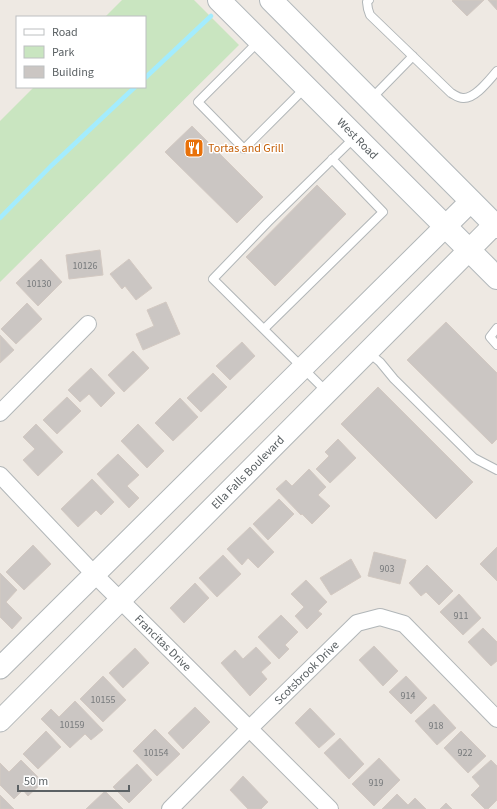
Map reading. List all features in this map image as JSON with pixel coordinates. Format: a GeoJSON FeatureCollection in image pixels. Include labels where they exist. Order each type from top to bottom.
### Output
{"type":"FeatureCollection","features":[{"type":"Feature","properties":{"kind":"main road","name":"West Road"},"geometry":{"type":"LineString","coordinates":[[218,0],[497,278]]}},
{"type":"Feature","properties":{"kind":"main road"},"geometry":{"type":"LineString","coordinates":[[271,0],[496,226]]}},
{"type":"Feature","properties":{"kind":"street"},"geometry":{"type":"LineString","coordinates":[[0,668],[471,201]]}},
{"type":"Feature","properties":{"kind":"street","name":"Ella Falls Boulevard"},"geometry":{"type":"LineString","coordinates":[[0,721],[469,250],[496,226]]}},
{"type":"Feature","properties":{"kind":"street"},"geometry":{"type":"LineString","coordinates":[[0,413],[88,324]]}},
{"type":"Feature","properties":{"kind":"street","name":"Francitas Drive"},"geometry":{"type":"LineString","coordinates":[[0,474],[94,574],[330,809]]}},
{"type":"Feature","properties":{"kind":"street","name":"Scotsbrook Drive"},"geometry":{"type":"LineString","coordinates":[[170,809],[357,623],[380,617],[404,624],[497,719]]}},
{"type":"Feature","properties":{"kind":"lane"},"geometry":{"type":"LineString","coordinates":[[369,0],[367,2],[370,15],[451,93],[456,96],[462,98],[474,94],[497,71]]}},
{"type":"Feature","properties":{"kind":"lane"},"geometry":{"type":"LineString","coordinates":[[260,41],[198,102],[244,149],[306,87]]}},
{"type":"Feature","properties":{"kind":"lane"},"geometry":{"type":"LineString","coordinates":[[371,100],[413,56]]}},
{"type":"Feature","properties":{"kind":"lane"},"geometry":{"type":"LineString","coordinates":[[328,392],[213,279],[268,222],[356,137]]}},
{"type":"Feature","properties":{"kind":"lane"},"geometry":{"type":"LineString","coordinates":[[264,330],[383,212],[332,159]]}},
{"type":"Feature","properties":{"kind":"lane"},"geometry":{"type":"LineString","coordinates":[[497,328],[490,337],[497,345]]}},
{"type":"Feature","properties":{"kind":"lane"},"geometry":{"type":"LineString","coordinates":[[368,352],[380,362],[394,379],[474,458],[497,470]]}},
{"type":"Feature","properties":{"kind":"green space"},"geometry":{"type":"Polygon","coordinates":[[[122,0],[194,0],[239,45],[0,282],[0,121],[33,88],[146,88],[146,16],[106,16],[122,0]]]}},
{"type":"Feature","properties":{"kind":"building"},"geometry":{"type":"Polygon","coordinates":[[[484,0],[467,16],[452,1],[484,0]]]}},
{"type":"Feature","properties":{"kind":"building"},"geometry":{"type":"Polygon","coordinates":[[[488,0],[497,0],[497,10],[488,0]]]}},
{"type":"Feature","properties":{"kind":"building"},"geometry":{"type":"Polygon","coordinates":[[[192,126],[263,197],[237,223],[165,152],[192,126]]]}},
{"type":"Feature","properties":{"kind":"building"},"geometry":{"type":"Polygon","coordinates":[[[317,185],[346,214],[275,286],[246,257],[317,185]]]}},
{"type":"Feature","properties":{"kind":"building"},"geometry":{"type":"Polygon","coordinates":[[[100,250],[103,275],[69,279],[66,255],[100,250]]]}},
{"type":"Feature","properties":{"kind":"building"},"geometry":{"type":"Polygon","coordinates":[[[41,259],[62,282],[38,306],[16,283],[41,259]]]}},
{"type":"Feature","properties":{"kind":"building"},"geometry":{"type":"Polygon","coordinates":[[[129,259],[152,288],[136,300],[125,286],[122,289],[110,274],[129,259]]]}},
{"type":"Feature","properties":{"kind":"building"},"geometry":{"type":"Polygon","coordinates":[[[166,302],[180,334],[143,350],[136,334],[154,326],[147,310],[166,302]]]}},
{"type":"Feature","properties":{"kind":"building"},"geometry":{"type":"Polygon","coordinates":[[[27,303],[42,319],[16,344],[1,329],[27,303]]]}},
{"type":"Feature","properties":{"kind":"building"},"geometry":{"type":"Polygon","coordinates":[[[446,322],[497,373],[497,439],[492,444],[407,360],[446,322]]]}},
{"type":"Feature","properties":{"kind":"building"},"geometry":{"type":"Polygon","coordinates":[[[0,335],[14,350],[0,363],[0,335]]]}},
{"type":"Feature","properties":{"kind":"building"},"geometry":{"type":"Polygon","coordinates":[[[242,342],[255,356],[230,380],[216,366],[242,342]]]}},
{"type":"Feature","properties":{"kind":"building"},"geometry":{"type":"Polygon","coordinates":[[[133,351],[149,368],[124,392],[108,375],[133,351]]]}},
{"type":"Feature","properties":{"kind":"building"},"geometry":{"type":"Polygon","coordinates":[[[91,368],[115,393],[101,407],[89,394],[80,402],[68,390],[91,368]]]}},
{"type":"Feature","properties":{"kind":"building"},"geometry":{"type":"Polygon","coordinates":[[[213,373],[227,387],[201,412],[187,398],[213,373]]]}},
{"type":"Feature","properties":{"kind":"building"},"geometry":{"type":"Polygon","coordinates":[[[378,387],[473,482],[436,519],[341,424],[378,387]]]}},
{"type":"Feature","properties":{"kind":"building"},"geometry":{"type":"Polygon","coordinates":[[[67,397],[81,411],[57,434],[43,420],[67,397]]]}},
{"type":"Feature","properties":{"kind":"building"},"geometry":{"type":"Polygon","coordinates":[[[180,398],[198,417],[173,441],[155,423],[180,398]]]}},
{"type":"Feature","properties":{"kind":"building"},"geometry":{"type":"Polygon","coordinates":[[[36,424],[63,452],[38,476],[23,460],[35,449],[23,437],[36,424]]]}},
{"type":"Feature","properties":{"kind":"building"},"geometry":{"type":"Polygon","coordinates":[[[138,424],[164,451],[147,468],[121,441],[138,424]]]}},
{"type":"Feature","properties":{"kind":"building"},"geometry":{"type":"Polygon","coordinates":[[[338,439],[356,458],[330,483],[316,469],[329,456],[325,452],[338,439]]]}},
{"type":"Feature","properties":{"kind":"building"},"geometry":{"type":"Polygon","coordinates":[[[118,454],[139,475],[127,486],[139,498],[129,508],[97,474],[118,454]]]}},
{"type":"Feature","properties":{"kind":"building"},"geometry":{"type":"Polygon","coordinates":[[[309,469],[326,487],[318,495],[330,506],[312,524],[302,514],[301,515],[276,489],[286,480],[292,486],[309,469]]]}},
{"type":"Feature","properties":{"kind":"building"},"geometry":{"type":"Polygon","coordinates":[[[92,479],[114,502],[101,515],[96,510],[78,527],[61,509],[92,479]]]}},
{"type":"Feature","properties":{"kind":"building"},"geometry":{"type":"Polygon","coordinates":[[[279,499],[294,514],[268,540],[253,524],[279,499]]]}},
{"type":"Feature","properties":{"kind":"building"},"geometry":{"type":"Polygon","coordinates":[[[250,527],[274,552],[258,568],[248,558],[242,565],[227,549],[250,527]]]}},
{"type":"Feature","properties":{"kind":"building"},"geometry":{"type":"Polygon","coordinates":[[[33,545],[51,564],[24,590],[6,572],[33,545]]]}},
{"type":"Feature","properties":{"kind":"building"},"geometry":{"type":"Polygon","coordinates":[[[497,547],[497,581],[480,564],[497,547]]]}},
{"type":"Feature","properties":{"kind":"building"},"geometry":{"type":"Polygon","coordinates":[[[374,552],[406,560],[400,584],[368,576],[374,552]]]}},
{"type":"Feature","properties":{"kind":"building"},"geometry":{"type":"Polygon","coordinates":[[[223,555],[241,574],[217,597],[199,578],[223,555]]]}},
{"type":"Feature","properties":{"kind":"building"},"geometry":{"type":"Polygon","coordinates":[[[351,559],[361,577],[331,595],[320,578],[351,559]]]}},
{"type":"Feature","properties":{"kind":"building"},"geometry":{"type":"Polygon","coordinates":[[[427,565],[453,591],[439,605],[426,592],[421,596],[409,583],[427,565]]]}},
{"type":"Feature","properties":{"kind":"building"},"geometry":{"type":"Polygon","coordinates":[[[0,573],[17,590],[6,602],[22,618],[12,629],[0,617],[0,573]]]}},
{"type":"Feature","properties":{"kind":"building"},"geometry":{"type":"Polygon","coordinates":[[[306,580],[327,602],[318,611],[322,614],[307,629],[295,616],[304,607],[291,594],[306,580]]]}},
{"type":"Feature","properties":{"kind":"building"},"geometry":{"type":"Polygon","coordinates":[[[195,583],[209,598],[184,623],[170,608],[195,583]]]}},
{"type":"Feature","properties":{"kind":"building"},"geometry":{"type":"Polygon","coordinates":[[[459,594],[481,618],[463,635],[440,612],[459,594]]]}},
{"type":"Feature","properties":{"kind":"building"},"geometry":{"type":"Polygon","coordinates":[[[281,615],[298,632],[285,645],[289,649],[279,659],[258,637],[281,615]]]}},
{"type":"Feature","properties":{"kind":"building"},"geometry":{"type":"Polygon","coordinates":[[[483,628],[497,642],[497,661],[491,666],[468,642],[483,628]]]}},
{"type":"Feature","properties":{"kind":"building"},"geometry":{"type":"Polygon","coordinates":[[[374,646],[398,671],[383,686],[359,660],[374,646]]]}},
{"type":"Feature","properties":{"kind":"building"},"geometry":{"type":"Polygon","coordinates":[[[256,647],[271,663],[261,672],[267,679],[250,696],[221,663],[235,650],[243,659],[256,647]]]}},
{"type":"Feature","properties":{"kind":"building"},"geometry":{"type":"Polygon","coordinates":[[[135,648],[149,663],[123,688],[109,673],[135,648]]]}},
{"type":"Feature","properties":{"kind":"building"},"geometry":{"type":"Polygon","coordinates":[[[103,676],[126,700],[103,722],[80,699],[103,676]]]}},
{"type":"Feature","properties":{"kind":"building"},"geometry":{"type":"Polygon","coordinates":[[[406,676],[427,698],[411,714],[389,692],[406,676]]]}},
{"type":"Feature","properties":{"kind":"building"},"geometry":{"type":"Polygon","coordinates":[[[75,701],[103,730],[91,740],[85,734],[70,748],[41,719],[51,709],[59,717],[75,701]]]}},
{"type":"Feature","properties":{"kind":"building"},"geometry":{"type":"Polygon","coordinates":[[[434,704],[456,728],[437,745],[415,721],[434,704]]]}},
{"type":"Feature","properties":{"kind":"building"},"geometry":{"type":"Polygon","coordinates":[[[195,707],[210,722],[183,749],[168,733],[195,707]]]}},
{"type":"Feature","properties":{"kind":"building"},"geometry":{"type":"Polygon","coordinates":[[[310,708],[335,734],[319,748],[295,723],[310,708]]]}},
{"type":"Feature","properties":{"kind":"building"},"geometry":{"type":"Polygon","coordinates":[[[155,729],[180,754],[157,776],[133,751],[155,729]]]}},
{"type":"Feature","properties":{"kind":"building"},"geometry":{"type":"Polygon","coordinates":[[[46,731],[61,747],[38,769],[23,754],[46,731]]]}},
{"type":"Feature","properties":{"kind":"building"},"geometry":{"type":"Polygon","coordinates":[[[461,731],[486,756],[468,773],[444,748],[461,731]]]}},
{"type":"Feature","properties":{"kind":"building"},"geometry":{"type":"Polygon","coordinates":[[[340,738],[364,764],[349,779],[324,753],[340,738]]]}},
{"type":"Feature","properties":{"kind":"building"},"geometry":{"type":"Polygon","coordinates":[[[379,758],[400,780],[374,806],[352,784],[379,758]]]}},
{"type":"Feature","properties":{"kind":"building"},"geometry":{"type":"Polygon","coordinates":[[[21,760],[43,782],[28,796],[23,790],[14,799],[0,785],[0,763],[9,772],[21,760]]]}},
{"type":"Feature","properties":{"kind":"building"},"geometry":{"type":"Polygon","coordinates":[[[491,760],[497,766],[497,800],[488,809],[485,809],[471,795],[480,786],[472,777],[491,760]]]}},
{"type":"Feature","properties":{"kind":"building"},"geometry":{"type":"Polygon","coordinates":[[[137,764],[152,780],[129,803],[113,787],[137,764]]]}},
{"type":"Feature","properties":{"kind":"building"},"geometry":{"type":"Polygon","coordinates":[[[243,776],[268,802],[261,809],[248,809],[230,790],[243,776]]]}},
{"type":"Feature","properties":{"kind":"building"},"geometry":{"type":"Polygon","coordinates":[[[105,791],[123,809],[86,809],[105,791]]]}},
{"type":"Feature","properties":{"kind":"building"},"geometry":{"type":"Polygon","coordinates":[[[397,794],[408,805],[415,798],[426,809],[382,809],[397,794]]]}},
{"type":"Feature","properties":{"kind":"building"},"geometry":{"type":"Polygon","coordinates":[[[0,795],[14,809],[0,809],[0,795]]]}},
{"type":"Feature","properties":{"kind":"building"},"geometry":{"type":"Polygon","coordinates":[[[446,803],[452,809],[440,809],[446,803]]]}},
{"type":"Feature","properties":{"kind":"waterway"},"geometry":{"type":"LineString","coordinates":[[146,77],[211,16]]}},
{"type":"Feature","properties":{"kind":"waterway"},"geometry":{"type":"LineString","coordinates":[[0,218],[51,166],[134,88]]}},
{"type":"Feature","properties":{"kind":"place","name":"Tortas and Grill"},"geometry":{"type":"Point","coordinates":[194,148]}}]}
